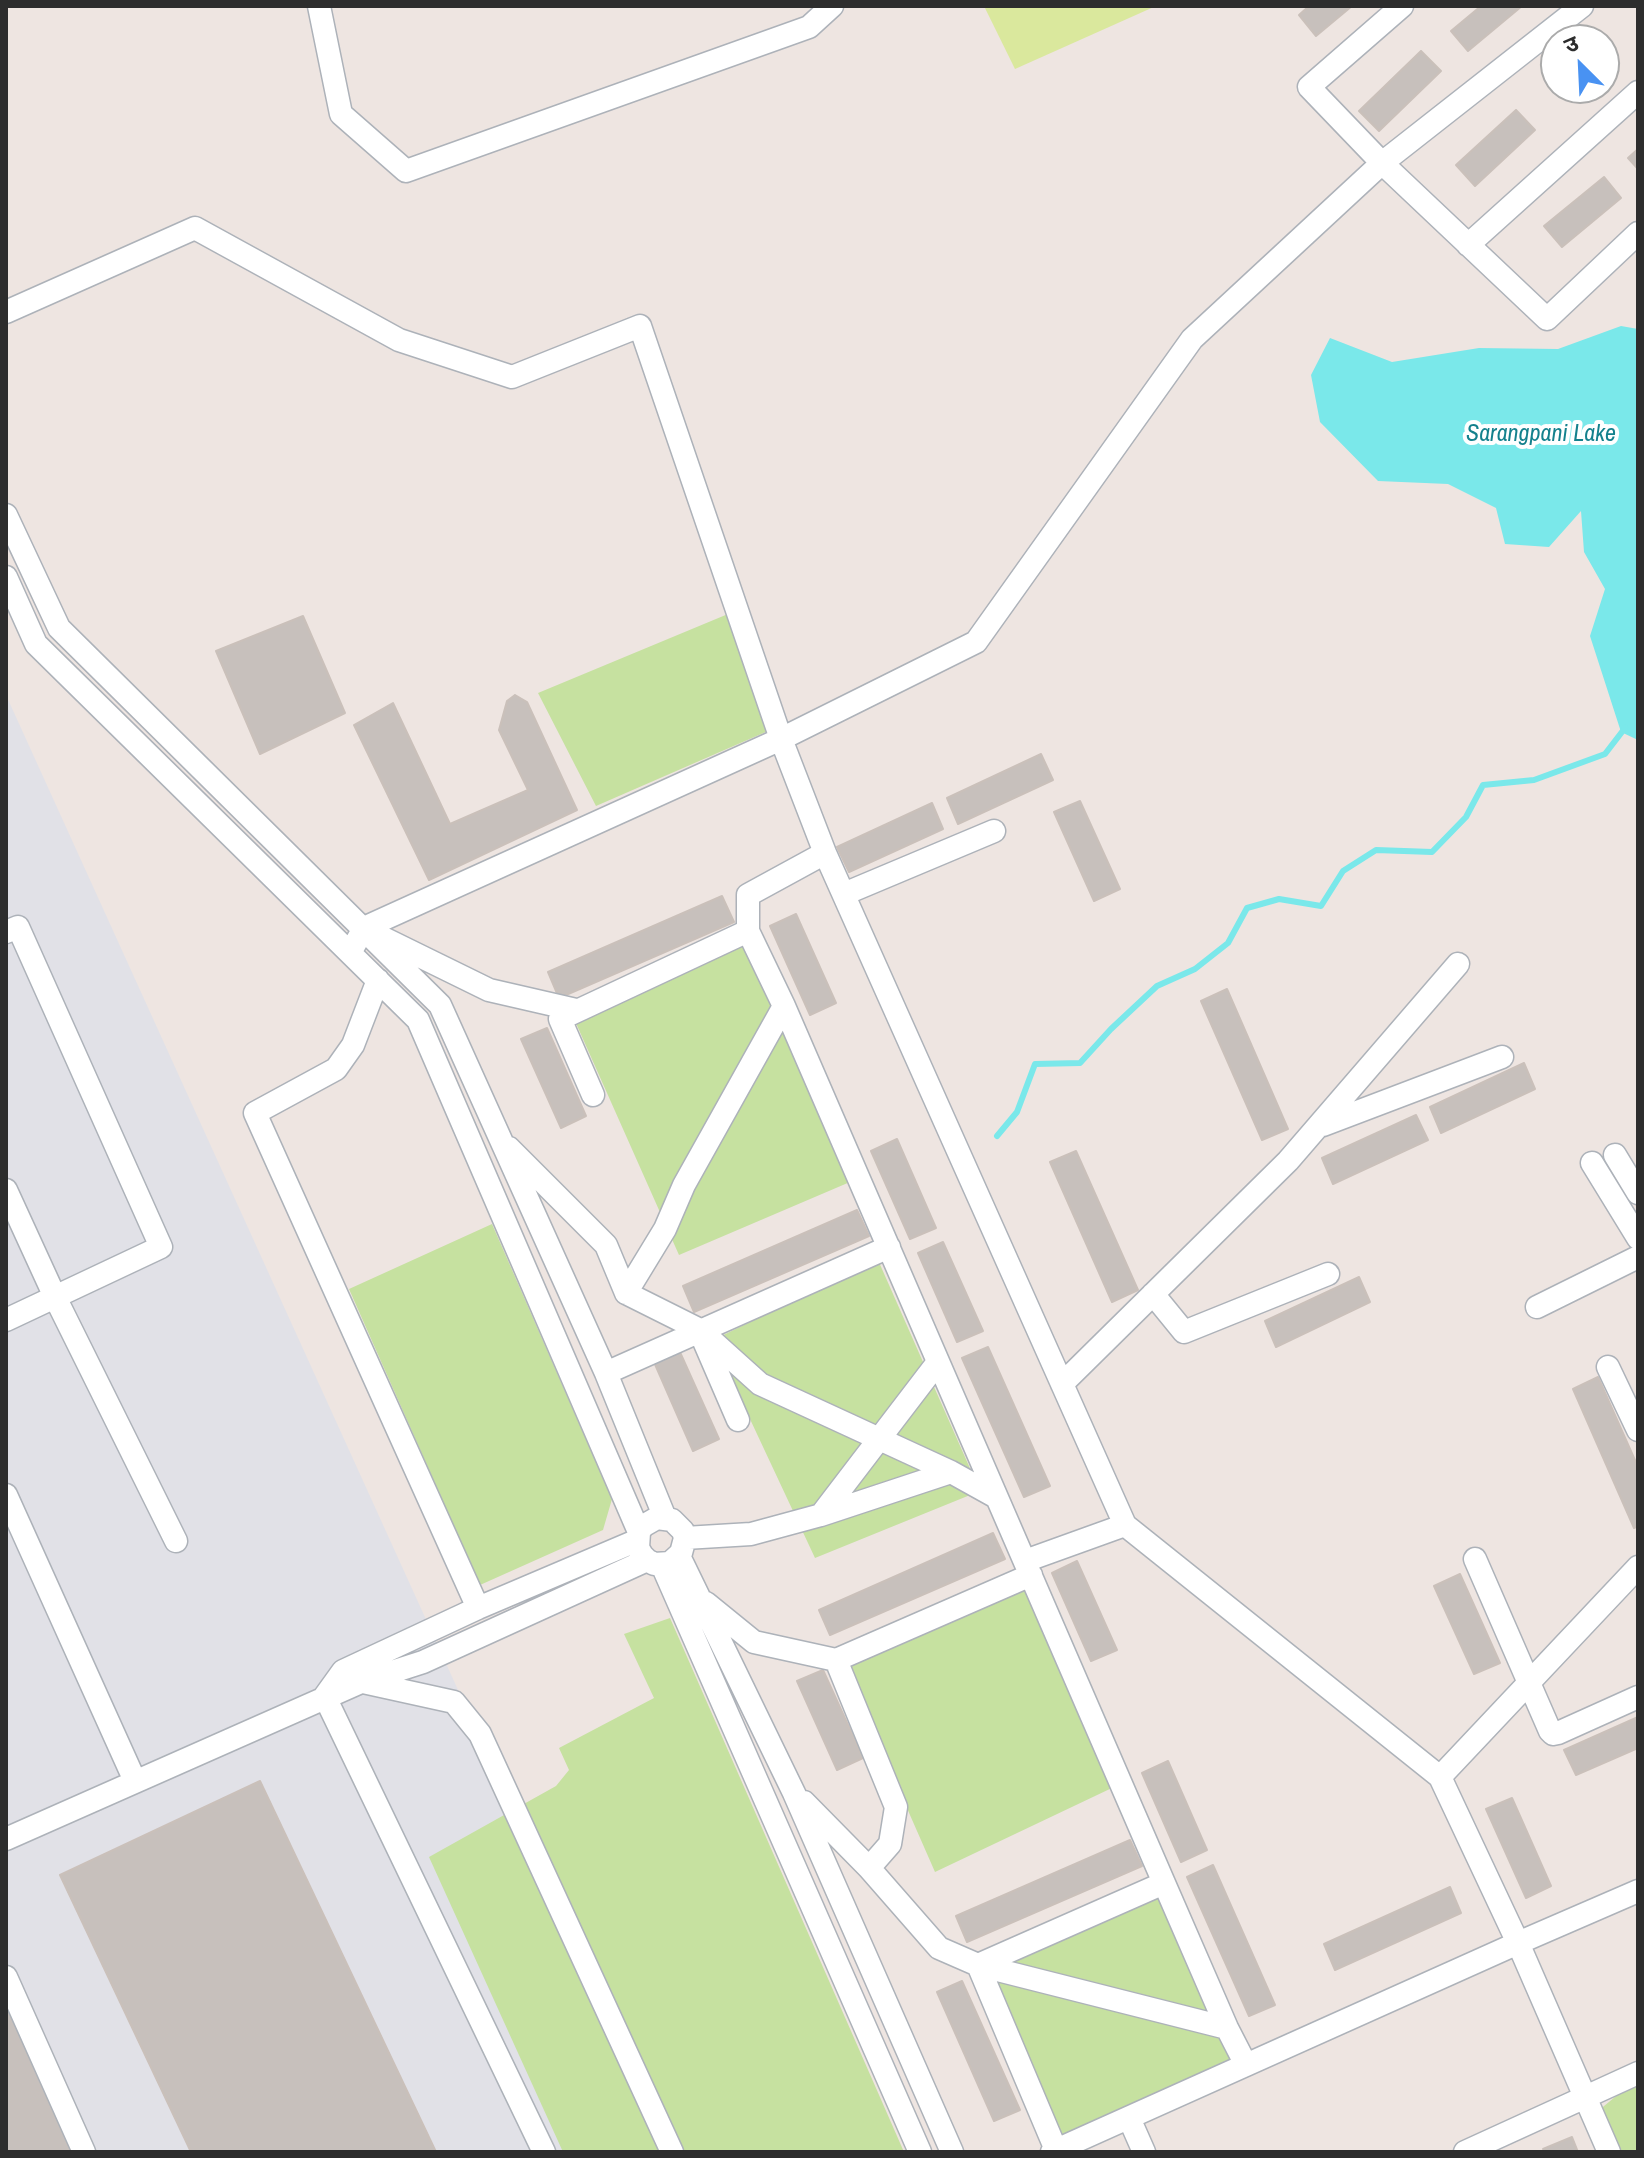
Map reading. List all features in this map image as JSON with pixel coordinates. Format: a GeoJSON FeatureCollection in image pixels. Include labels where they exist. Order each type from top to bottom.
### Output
{"type":"FeatureCollection","features":[{"type":"Feature","properties":{"kind":"street"},"geometry":{"type":"LineString","coordinates":[[319,6],[341,114],[406,171],[809,27],[832,6]]}},
{"type":"Feature","properties":{"kind":"street"},"geometry":{"type":"LineString","coordinates":[[1402,6],[1309,87],[1382,163],[1547,319],[1638,233]]}},
{"type":"Feature","properties":{"kind":"street"},"geometry":{"type":"LineString","coordinates":[[350,953],[364,928],[781,739],[976,642],[1192,339],[1382,163],[1582,6]]}},
{"type":"Feature","properties":{"kind":"street"},"geometry":{"type":"LineString","coordinates":[[1468,245],[1638,92]]}},
{"type":"Feature","properties":{"kind":"street"},"geometry":{"type":"LineString","coordinates":[[6,312],[195,228],[399,340],[512,377],[640,326],[781,739],[825,853],[1125,1525],[1440,1777],[1518,1943],[1609,2152]]}},
{"type":"Feature","properties":{"kind":"street"},"geometry":{"type":"LineString","coordinates":[[6,515],[59,628],[440,1005],[606,1373],[665,1518],[650,1521],[658,1549],[699,1597],[754,1642],[836,1660],[1125,1525]]}},
{"type":"Feature","properties":{"kind":"street"},"geometry":{"type":"LineString","coordinates":[[6,577],[36,644],[418,1020],[562,1353],[658,1549],[920,2152]]}},
{"type":"Feature","properties":{"kind":"street"},"geometry":{"type":"LineString","coordinates":[[844,894],[994,831]]}},
{"type":"Feature","properties":{"kind":"street"},"geometry":{"type":"LineString","coordinates":[[825,853],[748,895],[748,931],[784,1006],[1227,2028],[1246,2065]]}},
{"type":"Feature","properties":{"kind":"street"},"geometry":{"type":"LineString","coordinates":[[6,932],[18,927],[161,1247],[6,1320]]}},
{"type":"Feature","properties":{"kind":"street"},"geometry":{"type":"LineString","coordinates":[[364,928],[489,990],[576,1010]]}},
{"type":"Feature","properties":{"kind":"street"},"geometry":{"type":"LineString","coordinates":[[593,1095],[560,1019],[748,931]]}},
{"type":"Feature","properties":{"kind":"street"},"geometry":{"type":"LineString","coordinates":[[1062,1384],[1288,1161],[1458,964]]}},
{"type":"Feature","properties":{"kind":"street"},"geometry":{"type":"LineString","coordinates":[[378,980],[353,1045],[336,1069],[255,1113],[478,1608]]}},
{"type":"Feature","properties":{"kind":"street"},"geometry":{"type":"LineString","coordinates":[[626,1293],[665,1229],[684,1185],[784,1006]]}},
{"type":"Feature","properties":{"kind":"street"},"geometry":{"type":"LineString","coordinates":[[1318,1127],[1502,1057]]}},
{"type":"Feature","properties":{"kind":"street"},"geometry":{"type":"LineString","coordinates":[[500,1138],[606,1245],[626,1293],[700,1330],[760,1384],[951,1472],[996,1497]]}},
{"type":"Feature","properties":{"kind":"street"},"geometry":{"type":"LineString","coordinates":[[1615,1155],[1638,1193]]}},
{"type":"Feature","properties":{"kind":"street"},"geometry":{"type":"LineString","coordinates":[[1592,1163],[1638,1238]]}},
{"type":"Feature","properties":{"kind":"street"},"geometry":{"type":"LineString","coordinates":[[6,1190],[55,1297],[176,1541]]}},
{"type":"Feature","properties":{"kind":"street"},"geometry":{"type":"LineString","coordinates":[[606,1373],[889,1247]]}},
{"type":"Feature","properties":{"kind":"street"},"geometry":{"type":"LineString","coordinates":[[1537,1307],[1638,1257]]}},
{"type":"Feature","properties":{"kind":"street"},"geometry":{"type":"LineString","coordinates":[[1153,1294],[1184,1332],[1328,1274]]}},
{"type":"Feature","properties":{"kind":"street"},"geometry":{"type":"LineString","coordinates":[[700,1330],[738,1420]]}},
{"type":"Feature","properties":{"kind":"street"},"geometry":{"type":"LineString","coordinates":[[562,1353],[591,1341]]}},
{"type":"Feature","properties":{"kind":"street"},"geometry":{"type":"LineString","coordinates":[[821,1515],[938,1362]]}},
{"type":"Feature","properties":{"kind":"street"},"geometry":{"type":"LineString","coordinates":[[1608,1367],[1638,1430]]}},
{"type":"Feature","properties":{"kind":"street"},"geometry":{"type":"LineString","coordinates":[[325,1697],[343,1671],[478,1608],[658,1549],[751,1534],[821,1515],[951,1472]]}},
{"type":"Feature","properties":{"kind":"street"},"geometry":{"type":"LineString","coordinates":[[6,1495],[135,1781]]}},
{"type":"Feature","properties":{"kind":"street"},"geometry":{"type":"LineString","coordinates":[[6,1839],[325,1697],[423,1662],[658,1549]]}},
{"type":"Feature","properties":{"kind":"street"},"geometry":{"type":"LineString","coordinates":[[1475,1559],[1553,1734],[1638,1697]]}},
{"type":"Feature","properties":{"kind":"street"},"geometry":{"type":"LineString","coordinates":[[1440,1777],[1638,1567]]}},
{"type":"Feature","properties":{"kind":"street"},"geometry":{"type":"LineString","coordinates":[[699,1597],[794,1793],[952,2152]]}},
{"type":"Feature","properties":{"kind":"street"},"geometry":{"type":"LineString","coordinates":[[836,1660],[896,1807],[890,1844],[869,1868]]}},
{"type":"Feature","properties":{"kind":"street"},"geometry":{"type":"LineString","coordinates":[[361,1682],[454,1702],[480,1734],[672,2152]]}},
{"type":"Feature","properties":{"kind":"street"},"geometry":{"type":"LineString","coordinates":[[325,1697],[544,2152]]}},
{"type":"Feature","properties":{"kind":"street"},"geometry":{"type":"LineString","coordinates":[[794,1793],[869,1868],[939,1948],[978,1965],[1227,2028]]}},
{"type":"Feature","properties":{"kind":"street"},"geometry":{"type":"LineString","coordinates":[[978,1965],[1164,1883]]}},
{"type":"Feature","properties":{"kind":"street"},"geometry":{"type":"LineString","coordinates":[[978,1965],[1054,2151],[1638,1891]]}},
{"type":"Feature","properties":{"kind":"street"},"geometry":{"type":"LineString","coordinates":[[6,1977],[84,2152]]}},
{"type":"Feature","properties":{"kind":"street"},"geometry":{"type":"LineString","coordinates":[[1465,2152],[1638,2073]]}},
{"type":"Feature","properties":{"kind":"street"},"geometry":{"type":"LineString","coordinates":[[1129,2118],[1144,2152]]}},
{"type":"Feature","properties":{"kind":"shaded area"},"geometry":{"type":"Polygon","coordinates":[[[6,695],[668,2152],[6,2152],[6,695]]]}},
{"type":"Feature","properties":{"kind":"green space"},"geometry":{"type":"Polygon","coordinates":[[[984,6],[1156,6],[1015,69],[984,6]]]}},
{"type":"Feature","properties":{"kind":"green space"},"geometry":{"type":"Polygon","coordinates":[[[728,614],[768,731],[596,806],[538,693],[728,614]]]}},
{"type":"Feature","properties":{"kind":"green space"},"geometry":{"type":"Polygon","coordinates":[[[745,942],[850,1182],[679,1255],[575,1021],[745,942]]]}},
{"type":"Feature","properties":{"kind":"green space"},"geometry":{"type":"Polygon","coordinates":[[[492,1224],[612,1499],[603,1530],[480,1585],[349,1289],[492,1224]]]}},
{"type":"Feature","properties":{"kind":"green space"},"geometry":{"type":"Polygon","coordinates":[[[878,1260],[980,1491],[815,1558],[713,1340],[878,1260]]]}},
{"type":"Feature","properties":{"kind":"green space"},"geometry":{"type":"Polygon","coordinates":[[[1022,1584],[1114,1787],[935,1872],[845,1667],[1022,1584]]]}},
{"type":"Feature","properties":{"kind":"green space"},"geometry":{"type":"Polygon","coordinates":[[[670,1618],[904,2152],[563,2152],[429,1857],[556,1786],[569,1770],[559,1748],[654,1698],[624,1634],[670,1618]]]}},
{"type":"Feature","properties":{"kind":"green space"},"geometry":{"type":"Polygon","coordinates":[[[1157,1888],[1234,2059],[1060,2137],[987,1969],[1157,1888]]]}},
{"type":"Feature","properties":{"kind":"green space"},"geometry":{"type":"Polygon","coordinates":[[[1638,2084],[1638,2152],[1617,2152],[1598,2111],[1621,2092],[1638,2084]]]}},
{"type":"Feature","properties":{"kind":"water","name":"Sarangpani Lake"},"geometry":{"type":"Polygon","coordinates":[[[1621,326],[1638,329],[1638,740],[1621,732],[1590,636],[1605,589],[1584,552],[1581,511],[1549,547],[1505,544],[1496,508],[1448,484],[1378,481],[1320,422],[1311,375],[1330,338],[1392,362],[1479,348],[1558,349],[1621,326]]]}},
{"type":"Feature","properties":{"kind":"building"},"geometry":{"type":"Polygon","coordinates":[[[1309,6],[1352,6],[1316,36],[1299,15],[1309,6]]]}},
{"type":"Feature","properties":{"kind":"building"},"geometry":{"type":"Polygon","coordinates":[[[1481,6],[1522,6],[1468,51],[1451,31],[1481,6]]]}},
{"type":"Feature","properties":{"kind":"building"},"geometry":{"type":"Polygon","coordinates":[[[1421,51],[1441,71],[1379,131],[1359,111],[1421,51]]]}},
{"type":"Feature","properties":{"kind":"building"},"geometry":{"type":"Polygon","coordinates":[[[1516,110],[1535,130],[1475,186],[1456,165],[1516,110]]]}},
{"type":"Feature","properties":{"kind":"building"},"geometry":{"type":"Polygon","coordinates":[[[1638,149],[1638,169],[1628,158],[1638,149]]]}},
{"type":"Feature","properties":{"kind":"building"},"geometry":{"type":"Polygon","coordinates":[[[1604,177],[1621,198],[1562,247],[1544,226],[1604,177]]]}},
{"type":"Feature","properties":{"kind":"building"},"geometry":{"type":"Polygon","coordinates":[[[303,616],[345,713],[260,754],[216,651],[303,616]]]}},
{"type":"Feature","properties":{"kind":"building"},"geometry":{"type":"Polygon","coordinates":[[[515,695],[527,702],[577,810],[429,880],[354,725],[393,703],[450,824],[528,790],[499,730],[507,701],[515,695]]]}},
{"type":"Feature","properties":{"kind":"building"},"geometry":{"type":"Polygon","coordinates":[[[1041,754],[1053,780],[958,824],[947,798],[1041,754]]]}},
{"type":"Feature","properties":{"kind":"building"},"geometry":{"type":"Polygon","coordinates":[[[1080,801],[1120,889],[1094,901],[1054,812],[1080,801]]]}},
{"type":"Feature","properties":{"kind":"building"},"geometry":{"type":"Polygon","coordinates":[[[932,803],[943,829],[849,872],[837,847],[932,803]]]}},
{"type":"Feature","properties":{"kind":"building"},"geometry":{"type":"Polygon","coordinates":[[[722,896],[734,922],[559,998],[548,972],[722,896]]]}},
{"type":"Feature","properties":{"kind":"building"},"geometry":{"type":"Polygon","coordinates":[[[796,914],[836,1003],[810,1015],[770,926],[796,914]]]}},
{"type":"Feature","properties":{"kind":"building"},"geometry":{"type":"Polygon","coordinates":[[[1227,989],[1288,1129],[1262,1140],[1201,1001],[1227,989]]]}},
{"type":"Feature","properties":{"kind":"building"},"geometry":{"type":"Polygon","coordinates":[[[547,1028],[586,1116],[561,1128],[521,1039],[547,1028]]]}},
{"type":"Feature","properties":{"kind":"building"},"geometry":{"type":"Polygon","coordinates":[[[1524,1063],[1535,1089],[1441,1133],[1430,1107],[1524,1063]]]}},
{"type":"Feature","properties":{"kind":"building"},"geometry":{"type":"Polygon","coordinates":[[[1416,1115],[1428,1140],[1333,1184],[1322,1158],[1416,1115]]]}},
{"type":"Feature","properties":{"kind":"building"},"geometry":{"type":"Polygon","coordinates":[[[897,1139],[936,1228],[910,1239],[871,1151],[897,1139]]]}},
{"type":"Feature","properties":{"kind":"building"},"geometry":{"type":"Polygon","coordinates":[[[1076,1151],[1138,1290],[1112,1302],[1050,1162],[1076,1151]]]}},
{"type":"Feature","properties":{"kind":"building"},"geometry":{"type":"Polygon","coordinates":[[[857,1210],[869,1236],[694,1312],[683,1286],[857,1210]]]}},
{"type":"Feature","properties":{"kind":"building"},"geometry":{"type":"Polygon","coordinates":[[[943,1242],[983,1331],[957,1342],[918,1253],[943,1242]]]}},
{"type":"Feature","properties":{"kind":"building"},"geometry":{"type":"Polygon","coordinates":[[[1359,1277],[1370,1302],[1276,1347],[1265,1321],[1359,1277]]]}},
{"type":"Feature","properties":{"kind":"building"},"geometry":{"type":"Polygon","coordinates":[[[988,1347],[1050,1486],[1024,1497],[962,1358],[988,1347]]]}},
{"type":"Feature","properties":{"kind":"building"},"geometry":{"type":"Polygon","coordinates":[[[679,1350],[719,1439],[693,1451],[654,1362],[679,1350]]]}},
{"type":"Feature","properties":{"kind":"building"},"geometry":{"type":"Polygon","coordinates":[[[1598,1377],[1638,1467],[1638,1526],[1634,1528],[1573,1389],[1598,1377]]]}},
{"type":"Feature","properties":{"kind":"building"},"geometry":{"type":"Polygon","coordinates":[[[993,1533],[1005,1559],[830,1635],[819,1610],[993,1533]]]}},
{"type":"Feature","properties":{"kind":"building"},"geometry":{"type":"Polygon","coordinates":[[[1077,1561],[1117,1650],[1091,1661],[1052,1573],[1077,1561]]]}},
{"type":"Feature","properties":{"kind":"building"},"geometry":{"type":"Polygon","coordinates":[[[1460,1574],[1500,1663],[1474,1674],[1434,1586],[1460,1574]]]}},
{"type":"Feature","properties":{"kind":"building"},"geometry":{"type":"Polygon","coordinates":[[[823,1670],[863,1758],[837,1770],[797,1681],[823,1670]]]}},
{"type":"Feature","properties":{"kind":"building"},"geometry":{"type":"Polygon","coordinates":[[[1638,1717],[1638,1748],[1576,1775],[1564,1750],[1638,1717]]]}},
{"type":"Feature","properties":{"kind":"building"},"geometry":{"type":"Polygon","coordinates":[[[1168,1761],[1207,1850],[1181,1862],[1142,1773],[1168,1761]]]}},
{"type":"Feature","properties":{"kind":"building"},"geometry":{"type":"Polygon","coordinates":[[[260,1781],[436,2152],[191,2152],[60,1875],[260,1781]]]}},
{"type":"Feature","properties":{"kind":"building"},"geometry":{"type":"Polygon","coordinates":[[[1512,1798],[1551,1886],[1526,1898],[1486,1809],[1512,1798]]]}},
{"type":"Feature","properties":{"kind":"building"},"geometry":{"type":"Polygon","coordinates":[[[1130,1840],[1142,1866],[967,1942],[956,1916],[1130,1840]]]}},
{"type":"Feature","properties":{"kind":"building"},"geometry":{"type":"Polygon","coordinates":[[[1213,1865],[1275,2005],[1249,2016],[1187,1877],[1213,1865]]]}},
{"type":"Feature","properties":{"kind":"building"},"geometry":{"type":"Polygon","coordinates":[[[1450,1887],[1461,1913],[1335,1970],[1324,1944],[1450,1887]]]}},
{"type":"Feature","properties":{"kind":"building"},"geometry":{"type":"Polygon","coordinates":[[[962,1981],[1020,2110],[994,2121],[937,1992],[962,1981]]]}},
{"type":"Feature","properties":{"kind":"building"},"geometry":{"type":"Polygon","coordinates":[[[6,1993],[81,2152],[6,2152],[6,1993]]]}},
{"type":"Feature","properties":{"kind":"building"},"geometry":{"type":"Polygon","coordinates":[[[1572,2137],[1578,2152],[1545,2152],[1543,2149],[1572,2137]]]}},
{"type":"Feature","properties":{"kind":"waterway"},"geometry":{"type":"LineString","coordinates":[[997,1136],[1017,1112],[1035,1064],[1080,1063],[1157,986],[1195,969],[1228,943],[1247,908],[1279,899],[1321,906],[1343,871],[1376,850],[1432,852],[1466,817],[1483,785],[1534,780],[1605,754],[1625,728]]}}]}
